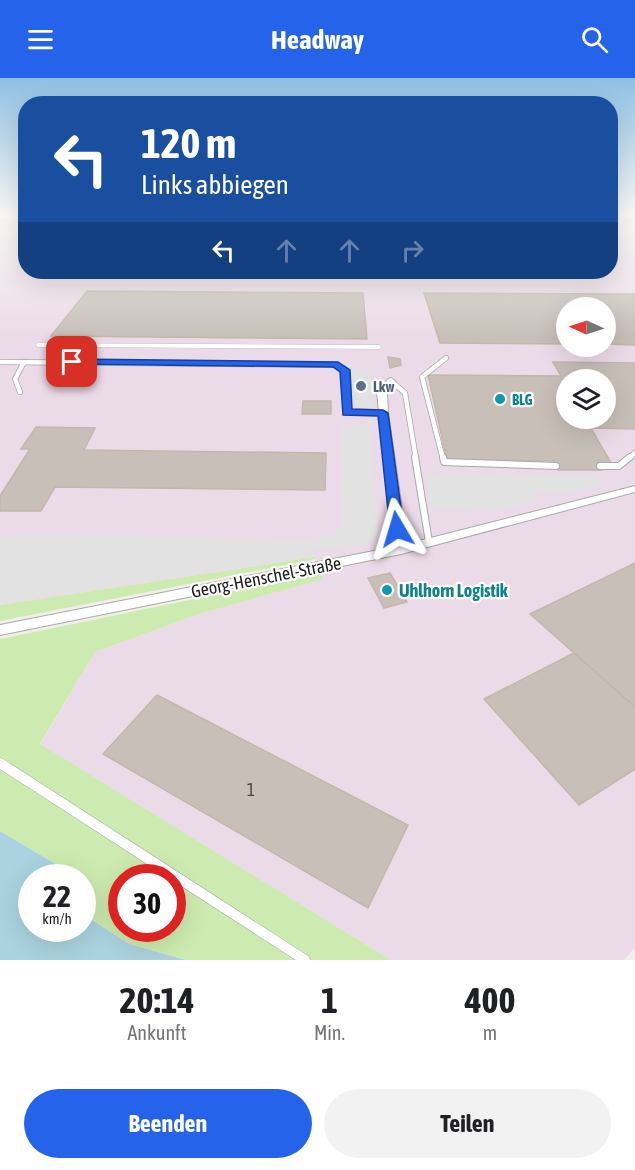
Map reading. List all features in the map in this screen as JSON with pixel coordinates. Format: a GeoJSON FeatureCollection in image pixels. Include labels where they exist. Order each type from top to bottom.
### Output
{"type":"FeatureCollection","features":[{"type":"Feature","properties":{"kind":"street"},"geometry":{"type":"LineString","coordinates":[[390,381],[382,393],[383,413],[401,550]]}},
{"type":"Feature","properties":{"kind":"street","name":"Georg-Henschel-Straße"},"geometry":{"type":"LineString","coordinates":[[0,630],[401,550],[635,489]]}},
{"type":"Feature","properties":{"kind":"lane"},"geometry":{"type":"LineString","coordinates":[[38,345],[379,347]]}},
{"type":"Feature","properties":{"kind":"lane"},"geometry":{"type":"LineString","coordinates":[[446,358],[423,377],[444,462],[556,466]]}},
{"type":"Feature","properties":{"kind":"lane"},"geometry":{"type":"LineString","coordinates":[[0,362],[335,364],[345,370],[346,413],[383,413]]}},
{"type":"Feature","properties":{"kind":"lane"},"geometry":{"type":"LineString","coordinates":[[20,392],[15,379],[24,362]]}},
{"type":"Feature","properties":{"kind":"lane"},"geometry":{"type":"LineString","coordinates":[[390,381],[405,393],[429,542]]}},
{"type":"Feature","properties":{"kind":"lane"},"geometry":{"type":"LineString","coordinates":[[600,466],[619,466],[635,453]]}},
{"type":"Feature","properties":{"kind":"lane"},"geometry":{"type":"LineString","coordinates":[[0,763],[305,960]]}},
{"type":"Feature","properties":{"kind":"shaded area"},"geometry":{"type":"Polygon","coordinates":[[[0,255],[18,255],[18,279],[618,279],[618,255],[635,255],[635,948],[624,960],[391,960],[40,745],[95,652],[196,615],[322,579],[315,557],[0,605],[0,255]]]}},
{"type":"Feature","properties":{"kind":"shaded area","name":"Lkw"},"geometry":{"type":"Polygon","coordinates":[[[350,365],[371,372],[374,410],[351,401],[350,365]]]}},
{"type":"Feature","properties":{"kind":"shaded area"},"geometry":{"type":"Polygon","coordinates":[[[341,424],[370,425],[378,533],[364,545],[312,549],[314,556],[0,604],[0,538],[27,534],[306,539],[334,535],[342,526],[341,424]]]}},
{"type":"Feature","properties":{"kind":"shaded area"},"geometry":{"type":"Polygon","coordinates":[[[425,474],[593,475],[604,484],[571,493],[535,493],[537,501],[505,510],[431,509],[425,474]]]}},
{"type":"Feature","properties":{"kind":"green space"},"geometry":{"type":"Polygon","coordinates":[[[315,557],[316,559],[0,621],[0,605],[315,557]]]}},
{"type":"Feature","properties":{"kind":"green space"},"geometry":{"type":"Polygon","coordinates":[[[321,573],[323,579],[196,615],[95,652],[40,744],[391,960],[186,960],[129,944],[126,942],[186,942],[186,864],[108,864],[108,930],[96,922],[96,864],[54,864],[0,831],[0,639],[321,573]]]}},
{"type":"Feature","properties":{"kind":"water"},"geometry":{"type":"Polygon","coordinates":[[[0,831],[54,864],[18,864],[18,942],[96,942],[96,922],[108,930],[108,942],[126,942],[186,960],[0,960],[0,831]]]}},
{"type":"Feature","properties":{"kind":"building"},"geometry":{"type":"Polygon","coordinates":[[[87,291],[363,293],[367,339],[51,336],[87,291]]]}},
{"type":"Feature","properties":{"kind":"building"},"geometry":{"type":"Polygon","coordinates":[[[424,293],[635,294],[635,345],[616,344],[616,297],[556,297],[556,344],[440,343],[424,293]]]}},
{"type":"Feature","properties":{"kind":"building"},"geometry":{"type":"Polygon","coordinates":[[[388,357],[400,359],[401,365],[390,368],[388,357]]]}},
{"type":"Feature","properties":{"kind":"building","name":"BLG"},"geometry":{"type":"Polygon","coordinates":[[[553,362],[635,363],[635,429],[616,429],[616,369],[557,369],[553,362]]]}},
{"type":"Feature","properties":{"kind":"building","name":"BLG"},"geometry":{"type":"Polygon","coordinates":[[[428,375],[556,376],[556,429],[592,429],[610,461],[597,461],[602,470],[558,470],[554,461],[447,460],[428,375]]]}},
{"type":"Feature","properties":{"kind":"building"},"geometry":{"type":"Polygon","coordinates":[[[303,401],[331,401],[331,414],[302,414],[303,401]]]}},
{"type":"Feature","properties":{"kind":"building"},"geometry":{"type":"Polygon","coordinates":[[[36,427],[95,428],[84,450],[326,453],[325,490],[55,487],[41,511],[0,511],[0,496],[30,449],[21,449],[36,427]]]}},
{"type":"Feature","properties":{"kind":"building"},"geometry":{"type":"Polygon","coordinates":[[[635,563],[635,707],[530,614],[635,563]]]}},
{"type":"Feature","properties":{"kind":"building","name":"Uhlhorn Logistik"},"geometry":{"type":"Polygon","coordinates":[[[390,573],[407,602],[384,608],[368,578],[390,573]]]}},
{"type":"Feature","properties":{"kind":"building"},"geometry":{"type":"Polygon","coordinates":[[[574,653],[635,707],[635,769],[579,805],[484,699],[574,653]]]}},
{"type":"Feature","properties":{"kind":"building"},"geometry":{"type":"Polygon","coordinates":[[[157,695],[408,825],[368,908],[103,754],[157,695]]]}},
{"type":"Feature","properties":{"kind":"place","name":"Lkw"},"geometry":{"type":"Point","coordinates":[361,386]}},
{"type":"Feature","properties":{"kind":"place","name":"BLG"},"geometry":{"type":"Point","coordinates":[500,399]}},
{"type":"Feature","properties":{"kind":"place","name":"Uhlhorn Logistik"},"geometry":{"type":"Point","coordinates":[387,590]}},
{"type":"Feature","properties":{"kind":"route"},"geometry":{"type":"LineString","coordinates":[[72,362],[335,364],[345,370],[346,413],[383,413],[397,529]]}}]}
